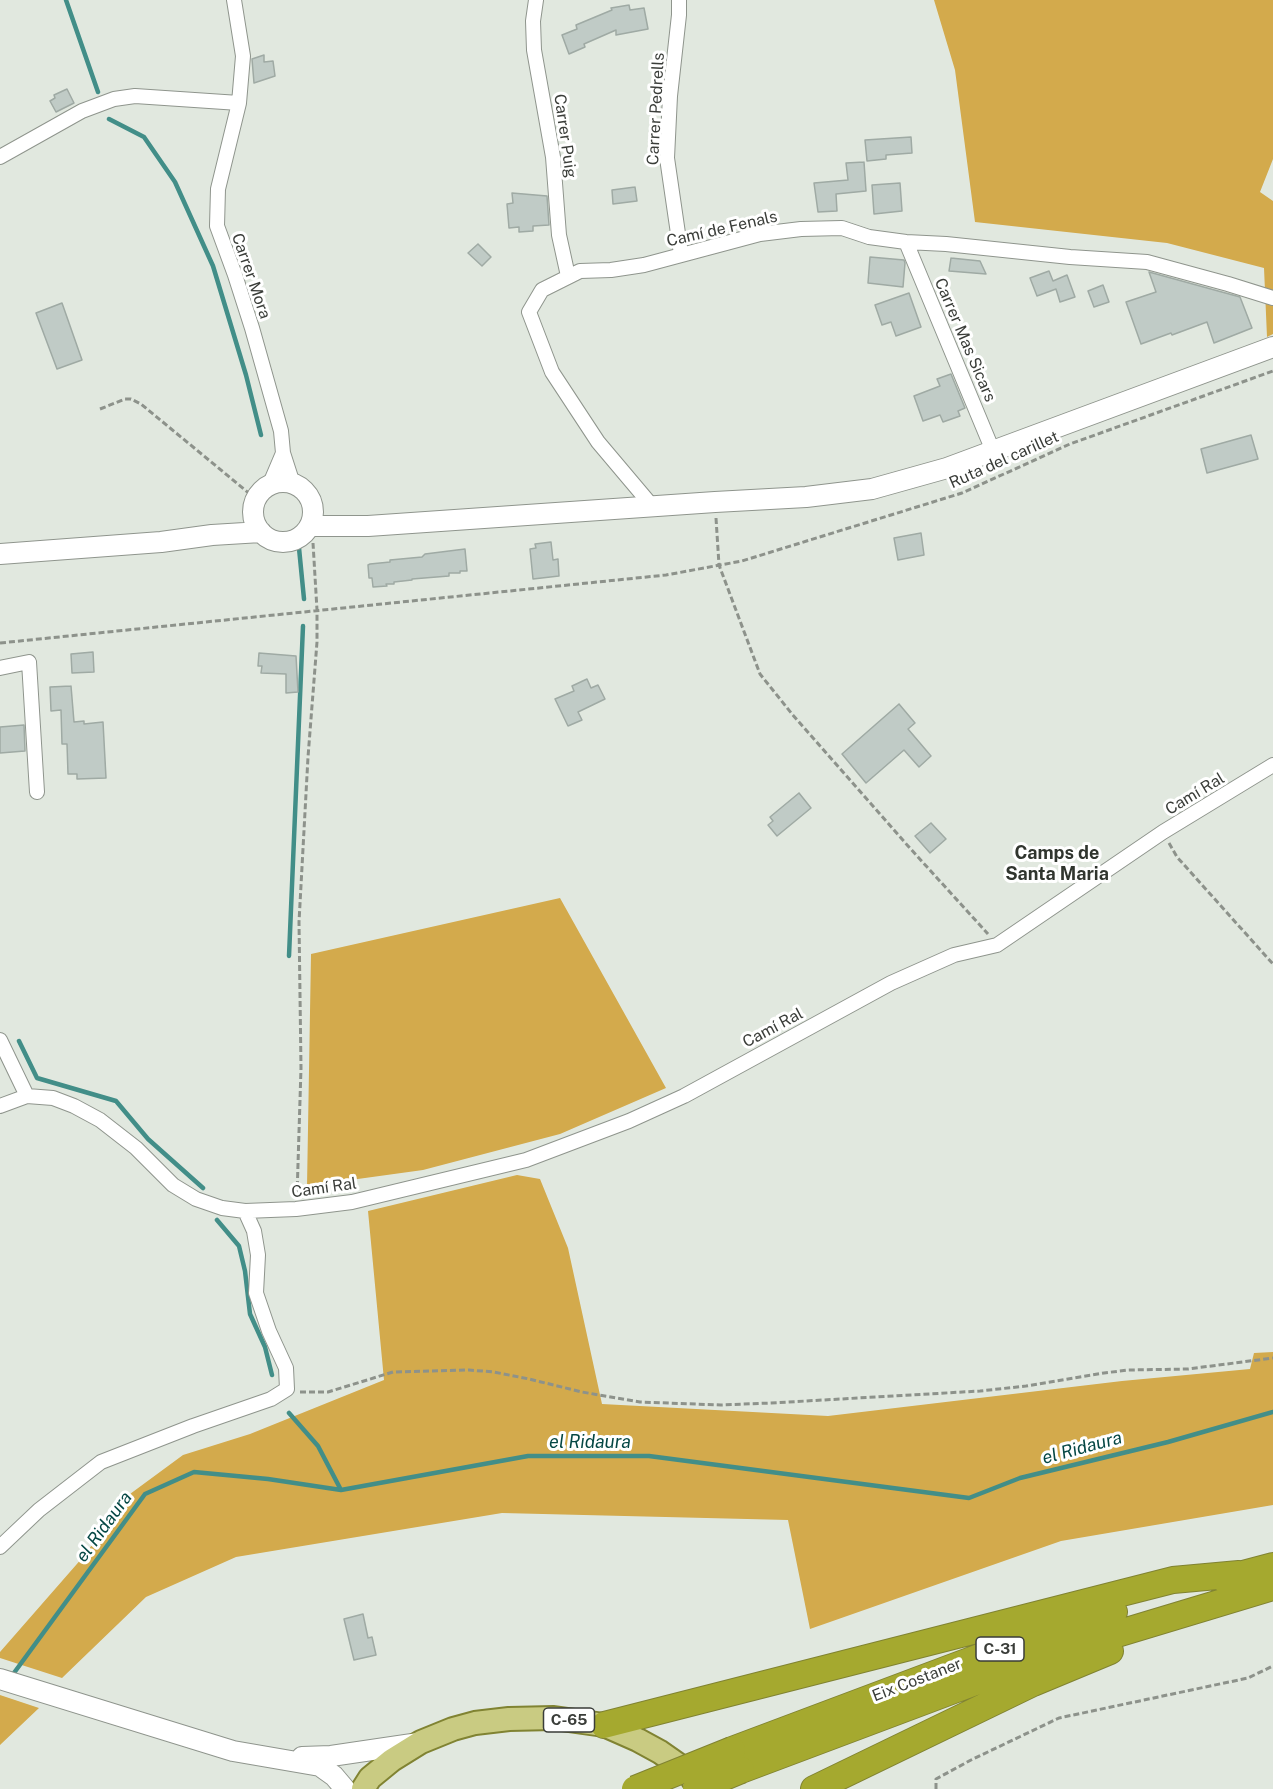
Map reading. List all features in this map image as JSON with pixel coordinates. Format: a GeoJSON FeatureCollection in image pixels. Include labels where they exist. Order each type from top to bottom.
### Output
{"type":"FeatureCollection","features":[{"type":"Feature","properties":{"kind":"highway","name":"Eix Costaner"},"geometry":{"type":"LineString","coordinates":[[635,1789],[737,1760],[1041,1634],[1244,1584],[1273,1566]]}},
{"type":"Feature","properties":{"kind":"highway"},"geometry":{"type":"LineString","coordinates":[[604,1725],[1173,1580],[1244,1584]]}},
{"type":"Feature","properties":{"kind":"highway","name":"Eix Costaner"},"geometry":{"type":"LineString","coordinates":[[1244,1584],[1273,1587]]}},
{"type":"Feature","properties":{"kind":"highway"},"geometry":{"type":"LineString","coordinates":[[814,1789],[1033,1683],[1096,1656],[1174,1627],[1244,1584]]}},
{"type":"Feature","properties":{"kind":"highway","name":"Eix Costaner"},"geometry":{"type":"LineString","coordinates":[[697,1789],[737,1760]]}},
{"type":"Feature","properties":{"kind":"main road","name":"C-65"},"geometry":{"type":"LineString","coordinates":[[363,1789],[370,1778],[392,1760],[421,1742],[453,1729],[475,1723],[509,1719],[554,1718],[604,1725],[638,1740],[690,1773],[697,1789]]}},
{"type":"Feature","properties":{"kind":"street","name":"Carrer Mora"},"geometry":{"type":"LineString","coordinates":[[234,0],[243,56],[239,103],[218,189],[217,226],[252,328],[293,484]]}},
{"type":"Feature","properties":{"kind":"street","name":"Carrer Puig"},"geometry":{"type":"LineString","coordinates":[[536,0],[533,21],[534,50],[553,157],[559,235],[568,276]]}},
{"type":"Feature","properties":{"kind":"street","name":"Carrer Pedrells"},"geometry":{"type":"LineString","coordinates":[[679,0],[667,158],[681,254]]}},
{"type":"Feature","properties":{"kind":"street"},"geometry":{"type":"LineString","coordinates":[[0,157],[82,111],[114,99],[135,96],[239,103]]}},
{"type":"Feature","properties":{"kind":"street","name":"Camí de Fenals"},"geometry":{"type":"LineString","coordinates":[[652,506],[597,442],[558,382],[528,312],[542,290],[580,271],[610,270],[644,265],[760,234],[801,229],[842,228],[869,237],[906,242],[1147,262],[1273,298]]}},
{"type":"Feature","properties":{"kind":"street","name":"Carrer Mas Sicars"},"geometry":{"type":"LineString","coordinates":[[906,242],[993,451]]}},
{"type":"Feature","properties":{"kind":"street"},"geometry":{"type":"LineString","coordinates":[[307,530],[715,501],[806,497],[872,489],[947,468],[1273,347]]}},
{"type":"Feature","properties":{"kind":"street"},"geometry":{"type":"LineString","coordinates":[[212,535],[259,499],[283,482],[293,484],[307,493],[312,504],[313,515],[307,530],[295,540],[279,542],[269,539],[254,521],[259,499],[283,453]]}},
{"type":"Feature","properties":{"kind":"street"},"geometry":{"type":"LineString","coordinates":[[312,504],[368,526]]}},
{"type":"Feature","properties":{"kind":"street"},"geometry":{"type":"LineString","coordinates":[[0,554],[261,532]]}},
{"type":"Feature","properties":{"kind":"street"},"geometry":{"type":"LineString","coordinates":[[0,668],[29,662],[37,792]]}},
{"type":"Feature","properties":{"kind":"street","name":"Camí Ral"},"geometry":{"type":"LineString","coordinates":[[27,1096],[53,1098],[74,1106],[100,1120],[136,1148],[173,1185],[196,1199],[222,1208],[245,1211],[297,1209],[352,1202],[526,1160],[629,1121],[684,1096],[891,983],[954,955],[997,945],[1163,832],[1273,765]]}},
{"type":"Feature","properties":{"kind":"street"},"geometry":{"type":"LineString","coordinates":[[0,1040],[27,1096],[0,1106]]}},
{"type":"Feature","properties":{"kind":"street"},"geometry":{"type":"LineString","coordinates":[[0,1547],[39,1510],[101,1462],[271,1399],[287,1389],[286,1368],[268,1331],[256,1293],[258,1255],[254,1231],[245,1211]]}},
{"type":"Feature","properties":{"kind":"street"},"geometry":{"type":"LineString","coordinates":[[0,1679],[233,1751],[320,1766],[334,1776],[345,1789]]}},
{"type":"Feature","properties":{"kind":"street"},"geometry":{"type":"LineString","coordinates":[[278,1758],[331,1756],[421,1742]]}},
{"type":"Feature","properties":{"kind":"path","name":"Ruta del carillet"},"geometry":{"type":"LineString","coordinates":[[0,643],[654,576],[742,561],[962,494],[1070,444],[1273,371]]}},
{"type":"Feature","properties":{"kind":"path"},"geometry":{"type":"LineString","coordinates":[[100,408],[125,399],[141,404],[259,499]]}},
{"type":"Feature","properties":{"kind":"path"},"geometry":{"type":"LineString","coordinates":[[715,501],[719,565],[760,674],[792,714],[908,846],[972,914],[997,945]]}},
{"type":"Feature","properties":{"kind":"path"},"geometry":{"type":"LineString","coordinates":[[297,1209],[301,1068],[299,922],[317,610],[313,541],[307,530]]}},
{"type":"Feature","properties":{"kind":"path"},"geometry":{"type":"LineString","coordinates":[[1163,832],[1177,857],[1273,964]]}},
{"type":"Feature","properties":{"kind":"path"},"geometry":{"type":"LineString","coordinates":[[287,1389],[314,1393],[328,1392],[393,1372],[470,1370],[517,1376],[582,1392],[640,1402],[721,1405],[980,1390],[1026,1386],[1104,1373],[1188,1369],[1273,1358]]}},
{"type":"Feature","properties":{"kind":"path"},"geometry":{"type":"LineString","coordinates":[[936,1789],[936,1779],[1059,1718],[1248,1678],[1273,1666]]}},
{"type":"Feature","properties":{"kind":"shaded area"},"geometry":{"type":"Polygon","coordinates":[[[934,0],[1273,0],[1273,159],[1260,192],[1273,201],[1273,334],[1267,337],[1264,268],[1167,243],[975,222],[955,70],[934,0]]]}},
{"type":"Feature","properties":{"kind":"shaded area"},"geometry":{"type":"Polygon","coordinates":[[[560,898],[666,1088],[560,1134],[423,1170],[307,1186],[311,954],[560,898]]]}},
{"type":"Feature","properties":{"kind":"shaded area"},"geometry":{"type":"Polygon","coordinates":[[[517,1175],[540,1179],[568,1248],[602,1404],[828,1416],[1122,1381],[1250,1369],[1254,1353],[1273,1352],[1273,1505],[1061,1541],[810,1629],[788,1520],[502,1513],[236,1557],[146,1597],[62,1678],[0,1658],[0,1652],[83,1557],[130,1494],[183,1455],[250,1434],[384,1380],[368,1211],[517,1175]]]}},
{"type":"Feature","properties":{"kind":"shaded area"},"geometry":{"type":"Polygon","coordinates":[[[0,1695],[39,1708],[0,1745],[0,1695]]]}},
{"type":"Feature","properties":{"kind":"building"},"geometry":{"type":"Polygon","coordinates":[[[629,5],[630,10],[644,8],[648,29],[616,35],[616,30],[584,44],[585,47],[569,54],[562,35],[577,29],[576,25],[612,10],[611,8],[629,5]]]}},
{"type":"Feature","properties":{"kind":"building"},"geometry":{"type":"Polygon","coordinates":[[[264,55],[264,62],[273,61],[275,76],[254,83],[252,59],[264,55]]]}},
{"type":"Feature","properties":{"kind":"building"},"geometry":{"type":"Polygon","coordinates":[[[67,89],[74,103],[56,112],[50,101],[55,98],[54,95],[67,89]]]}},
{"type":"Feature","properties":{"kind":"building"},"geometry":{"type":"Polygon","coordinates":[[[911,137],[912,153],[886,155],[886,159],[867,161],[865,140],[911,137]]]}},
{"type":"Feature","properties":{"kind":"building"},"geometry":{"type":"Polygon","coordinates":[[[864,162],[866,191],[836,194],[837,211],[818,212],[814,183],[848,180],[846,163],[864,162]]]}},
{"type":"Feature","properties":{"kind":"building"},"geometry":{"type":"Polygon","coordinates":[[[900,183],[902,211],[874,214],[872,185],[900,183]]]}},
{"type":"Feature","properties":{"kind":"building"},"geometry":{"type":"Polygon","coordinates":[[[635,187],[637,201],[613,204],[612,190],[635,187]]]}},
{"type":"Feature","properties":{"kind":"building"},"geometry":{"type":"Polygon","coordinates":[[[512,193],[547,196],[549,225],[533,226],[533,231],[519,232],[519,227],[509,228],[507,204],[513,203],[512,193]]]}},
{"type":"Feature","properties":{"kind":"building"},"geometry":{"type":"Polygon","coordinates":[[[478,244],[491,257],[482,266],[468,253],[478,244]]]}},
{"type":"Feature","properties":{"kind":"building"},"geometry":{"type":"Polygon","coordinates":[[[870,257],[904,260],[903,287],[868,283],[870,257]]]}},
{"type":"Feature","properties":{"kind":"building"},"geometry":{"type":"Polygon","coordinates":[[[951,258],[980,261],[986,274],[949,271],[951,258]]]}},
{"type":"Feature","properties":{"kind":"building"},"geometry":{"type":"Polygon","coordinates":[[[1049,271],[1053,281],[1067,275],[1075,297],[1060,302],[1056,289],[1037,296],[1030,278],[1049,271]]]}},
{"type":"Feature","properties":{"kind":"building"},"geometry":{"type":"Polygon","coordinates":[[[1149,272],[1240,297],[1252,328],[1214,343],[1207,322],[1141,344],[1126,302],[1156,292],[1149,272]]]}},
{"type":"Feature","properties":{"kind":"building"},"geometry":{"type":"Polygon","coordinates":[[[1103,285],[1109,302],[1094,307],[1088,291],[1103,285]]]}},
{"type":"Feature","properties":{"kind":"building"},"geometry":{"type":"Polygon","coordinates":[[[909,293],[921,327],[896,336],[891,322],[882,325],[875,305],[909,293]]]}},
{"type":"Feature","properties":{"kind":"building"},"geometry":{"type":"Polygon","coordinates":[[[62,303],[82,360],[57,369],[36,313],[62,303]]]}},
{"type":"Feature","properties":{"kind":"building"},"geometry":{"type":"Polygon","coordinates":[[[951,374],[965,408],[958,411],[960,416],[943,422],[940,415],[923,421],[914,396],[940,386],[937,379],[951,374]]]}},
{"type":"Feature","properties":{"kind":"building"},"geometry":{"type":"Polygon","coordinates":[[[1251,435],[1258,459],[1207,473],[1201,449],[1251,435]]]}},
{"type":"Feature","properties":{"kind":"building"},"geometry":{"type":"Polygon","coordinates":[[[921,533],[924,555],[898,560],[894,538],[921,533]]]}},
{"type":"Feature","properties":{"kind":"building"},"geometry":{"type":"Polygon","coordinates":[[[551,542],[553,560],[558,559],[559,576],[533,579],[530,549],[536,548],[535,544],[551,542]]]}},
{"type":"Feature","properties":{"kind":"building"},"geometry":{"type":"Polygon","coordinates":[[[465,549],[467,571],[449,573],[449,576],[412,579],[386,584],[387,586],[373,587],[372,578],[369,578],[368,565],[370,564],[465,549]]]}},
{"type":"Feature","properties":{"kind":"building"},"geometry":{"type":"Polygon","coordinates":[[[93,652],[94,672],[72,673],[71,654],[93,652]]]}},
{"type":"Feature","properties":{"kind":"building"},"geometry":{"type":"Polygon","coordinates":[[[259,653],[296,656],[298,692],[286,693],[286,674],[261,673],[262,666],[258,666],[259,653]]]}},
{"type":"Feature","properties":{"kind":"building"},"geometry":{"type":"Polygon","coordinates":[[[587,679],[591,688],[598,685],[605,699],[578,712],[582,720],[568,726],[555,699],[574,691],[572,686],[587,679]]]}},
{"type":"Feature","properties":{"kind":"building"},"geometry":{"type":"Polygon","coordinates":[[[71,686],[74,722],[84,721],[84,724],[103,722],[106,778],[77,779],[77,774],[68,774],[67,744],[62,744],[61,710],[51,711],[50,687],[71,686]]]}},
{"type":"Feature","properties":{"kind":"building"},"geometry":{"type":"Polygon","coordinates":[[[899,704],[915,723],[908,729],[931,756],[919,767],[904,750],[866,783],[842,754],[899,704]]]}},
{"type":"Feature","properties":{"kind":"building"},"geometry":{"type":"Polygon","coordinates":[[[24,725],[25,751],[0,753],[0,727],[24,725]]]}},
{"type":"Feature","properties":{"kind":"building"},"geometry":{"type":"Polygon","coordinates":[[[799,793],[811,808],[777,836],[768,825],[773,821],[770,817],[799,793]]]}},
{"type":"Feature","properties":{"kind":"building"},"geometry":{"type":"Polygon","coordinates":[[[931,823],[946,839],[930,853],[915,836],[931,823]]]}},
{"type":"Feature","properties":{"kind":"building"},"geometry":{"type":"Polygon","coordinates":[[[363,1614],[368,1638],[372,1637],[376,1655],[354,1660],[344,1619],[363,1614]]]}},
{"type":"Feature","properties":{"kind":"waterway"},"geometry":{"type":"LineString","coordinates":[[66,0],[98,92]]}},
{"type":"Feature","properties":{"kind":"waterway"},"geometry":{"type":"LineString","coordinates":[[109,119],[144,137],[175,182],[213,266],[246,375],[261,435]]}},
{"type":"Feature","properties":{"kind":"waterway"},"geometry":{"type":"LineString","coordinates":[[299,548],[304,599]]}},
{"type":"Feature","properties":{"kind":"waterway"},"geometry":{"type":"LineString","coordinates":[[289,956],[303,626]]}},
{"type":"Feature","properties":{"kind":"waterway"},"geometry":{"type":"LineString","coordinates":[[19,1041],[37,1078],[116,1101],[148,1139],[203,1188]]}},
{"type":"Feature","properties":{"kind":"waterway"},"geometry":{"type":"LineString","coordinates":[[217,1220],[239,1246],[245,1271],[250,1314],[265,1347],[272,1375]]}},
{"type":"Feature","properties":{"kind":"waterway","name":"el Ridaura"},"geometry":{"type":"LineString","coordinates":[[11,1677],[145,1494],[194,1472],[268,1479],[341,1490],[528,1456],[649,1456],[969,1498],[1020,1478],[1168,1442],[1273,1412]]}},
{"type":"Feature","properties":{"kind":"waterway"},"geometry":{"type":"LineString","coordinates":[[289,1413],[318,1446],[341,1490]]}},
{"type":"Feature","properties":{"kind":"district","name":"Camps de Santa Maria"},"geometry":{"type":"Point","coordinates":[1057,863]}}]}
